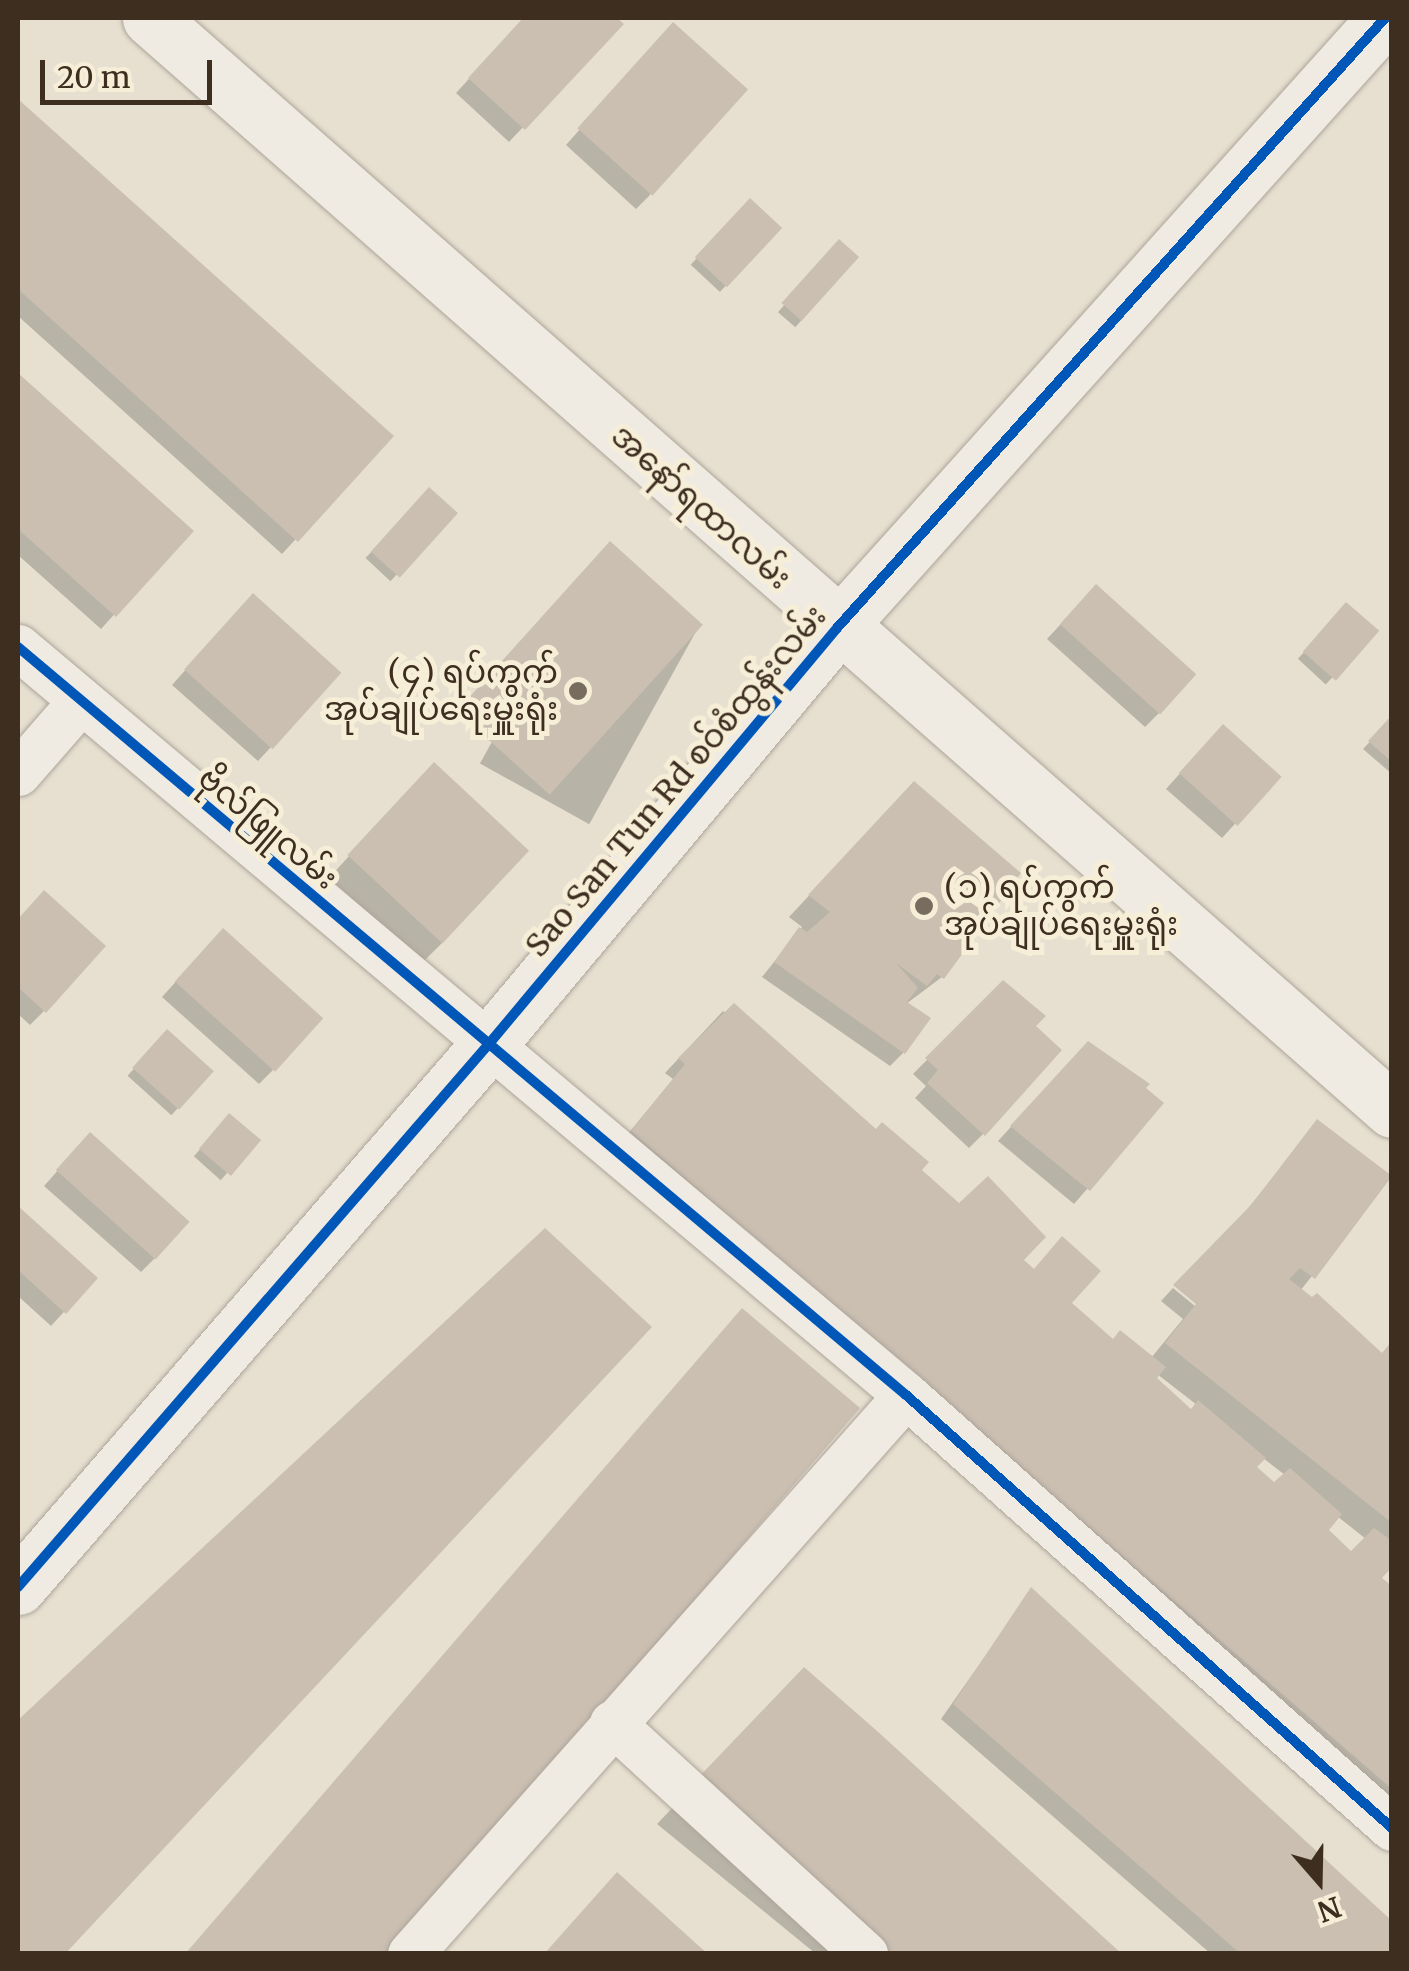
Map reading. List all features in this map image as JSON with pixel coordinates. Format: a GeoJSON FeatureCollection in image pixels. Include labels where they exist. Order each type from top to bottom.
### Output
{"type":"FeatureCollection","features":[{"type":"Feature","properties":{"kind":"street","name":"အနော်ရထာလမ်း"},"geometry":{"type":"LineString","coordinates":[[150,18],[837,628],[1392,1110]]}},
{"type":"Feature","properties":{"kind":"street","name":"Sao San Tun Rd စဝ်စံထွန်းလမ်း"},"geometry":{"type":"LineString","coordinates":[[18,1587],[488,1045],[837,628],[1385,18]]}},
{"type":"Feature","properties":{"kind":"street","name":"ဗိုလ်ဖြူလမ်း"},"geometry":{"type":"LineString","coordinates":[[18,647],[906,1395],[1392,1828]]}},
{"type":"Feature","properties":{"kind":"street"},"geometry":{"type":"LineString","coordinates":[[18,773],[80,702]]}},
{"type":"Feature","properties":{"kind":"street"},"geometry":{"type":"LineString","coordinates":[[410,1954],[906,1395]]}},
{"type":"Feature","properties":{"kind":"street"},"geometry":{"type":"LineString","coordinates":[[612,1724],[864,1954]]}},
{"type":"Feature","properties":{"kind":"building"},"geometry":{"type":"Polygon","coordinates":[[[523,18],[617,18],[624,24],[525,130],[468,78],[523,18]]]}},
{"type":"Feature","properties":{"kind":"building"},"geometry":{"type":"Polygon","coordinates":[[[673,22],[748,90],[652,196],[577,128],[673,22]]]}},
{"type":"Feature","properties":{"kind":"building"},"geometry":{"type":"Polygon","coordinates":[[[18,99],[394,436],[298,542],[18,289],[18,99]]]}},
{"type":"Feature","properties":{"kind":"building"},"geometry":{"type":"Polygon","coordinates":[[[750,198],[782,228],[727,287],[695,257],[750,198]]]}},
{"type":"Feature","properties":{"kind":"building"},"geometry":{"type":"Polygon","coordinates":[[[839,239],[859,257],[802,321],[781,303],[839,239]]]}},
{"type":"Feature","properties":{"kind":"building"},"geometry":{"type":"Polygon","coordinates":[[[18,373],[194,531],[116,617],[18,529],[18,373]]]}},
{"type":"Feature","properties":{"kind":"building"},"geometry":{"type":"Polygon","coordinates":[[[429,487],[458,513],[400,578],[371,552],[429,487]]]}},
{"type":"Feature","properties":{"kind":"building"},"geometry":{"type":"Polygon","coordinates":[[[610,541],[703,625],[550,795],[457,711],[610,541]]]}},
{"type":"Feature","properties":{"kind":"building"},"geometry":{"type":"Polygon","coordinates":[[[1096,584],[1196,674],[1160,714],[1060,624],[1096,584]]]}},
{"type":"Feature","properties":{"kind":"building"},"geometry":{"type":"Polygon","coordinates":[[[253,593],[341,673],[273,749],[184,670],[253,593]]]}},
{"type":"Feature","properties":{"kind":"building"},"geometry":{"type":"Polygon","coordinates":[[[1346,602],[1379,631],[1336,681],[1303,652],[1346,602]]]}},
{"type":"Feature","properties":{"kind":"building"},"geometry":{"type":"Polygon","coordinates":[[[1392,715],[1392,762],[1368,741],[1392,715]]]}},
{"type":"Feature","properties":{"kind":"building"},"geometry":{"type":"Polygon","coordinates":[[[1223,724],[1282,777],[1238,826],[1179,773],[1223,724]]]}},
{"type":"Feature","properties":{"kind":"building"},"geometry":{"type":"Polygon","coordinates":[[[434,762],[529,851],[442,944],[347,855],[434,762]]]}},
{"type":"Feature","properties":{"kind":"building"},"geometry":{"type":"Polygon","coordinates":[[[914,781],[1021,873],[944,979],[937,974],[927,986],[896,963],[918,988],[907,1002],[931,1018],[905,1054],[774,962],[799,927],[807,932],[830,912],[808,895],[914,781]]]}},
{"type":"Feature","properties":{"kind":"building"},"geometry":{"type":"Polygon","coordinates":[[[44,890],[106,946],[46,1013],[18,987],[18,919],[44,890]]]}},
{"type":"Feature","properties":{"kind":"building"},"geometry":{"type":"Polygon","coordinates":[[[223,928],[323,1018],[275,1072],[175,982],[223,928]]]}},
{"type":"Feature","properties":{"kind":"building"},"geometry":{"type":"Polygon","coordinates":[[[1003,980],[1046,1016],[1036,1026],[1062,1050],[985,1136],[927,1083],[938,1070],[925,1058],[1003,980]]]}},
{"type":"Feature","properties":{"kind":"building"},"geometry":{"type":"Polygon","coordinates":[[[734,1003],[876,1129],[882,1122],[929,1162],[922,1170],[959,1203],[988,1176],[1046,1237],[1024,1260],[1034,1269],[1062,1236],[1101,1271],[1072,1303],[1113,1339],[1120,1330],[1166,1367],[1157,1378],[1191,1409],[1198,1400],[1266,1458],[1257,1467],[1274,1482],[1290,1468],[1342,1514],[1329,1530],[1351,1551],[1374,1528],[1392,1541],[1392,1567],[1382,1578],[1392,1586],[1392,1789],[631,1131],[685,1064],[678,1058],[734,1003]]]}},
{"type":"Feature","properties":{"kind":"building"},"geometry":{"type":"Polygon","coordinates":[[[167,1029],[214,1071],[179,1110],[132,1068],[167,1029]]]}},
{"type":"Feature","properties":{"kind":"building"},"geometry":{"type":"Polygon","coordinates":[[[1088,1041],[1150,1084],[1146,1088],[1164,1103],[1090,1191],[1010,1126],[1088,1041]]]}},
{"type":"Feature","properties":{"kind":"building"},"geometry":{"type":"Polygon","coordinates":[[[229,1113],[261,1140],[231,1176],[199,1149],[229,1113]]]}},
{"type":"Feature","properties":{"kind":"building"},"geometry":{"type":"Polygon","coordinates":[[[1317,1119],[1392,1176],[1315,1279],[1300,1268],[1289,1279],[1312,1297],[1317,1293],[1382,1353],[1392,1341],[1392,1523],[1165,1343],[1196,1304],[1173,1285],[1252,1204],[1317,1119]]]}},
{"type":"Feature","properties":{"kind":"building"},"geometry":{"type":"Polygon","coordinates":[[[90,1132],[190,1222],[155,1260],[56,1170],[90,1132]]]}},
{"type":"Feature","properties":{"kind":"building"},"geometry":{"type":"Polygon","coordinates":[[[18,1206],[98,1278],[66,1314],[18,1270],[18,1206]]]}},
{"type":"Feature","properties":{"kind":"building"},"geometry":{"type":"Polygon","coordinates":[[[545,1228],[652,1327],[65,1954],[18,1954],[18,1720],[545,1228]]]}},
{"type":"Feature","properties":{"kind":"building"},"geometry":{"type":"Polygon","coordinates":[[[742,1308],[860,1408],[390,1954],[185,1954],[742,1308]]]}},
{"type":"Feature","properties":{"kind":"building"},"geometry":{"type":"Polygon","coordinates":[[[1031,1587],[1392,1921],[1392,1954],[1241,1954],[953,1704],[1031,1587]]]}},
{"type":"Feature","properties":{"kind":"building"},"geometry":{"type":"Polygon","coordinates":[[[804,1667],[1122,1954],[862,1954],[675,1802],[804,1667]]]}},
{"type":"Feature","properties":{"kind":"building"},"geometry":{"type":"Polygon","coordinates":[[[617,1872],[700,1947],[708,1954],[544,1954],[617,1872]]]}},
{"type":"Feature","properties":{"kind":"cycle path"},"geometry":{"type":"LineString","coordinates":[[18,1587],[488,1045],[837,628],[1385,18]]}},
{"type":"Feature","properties":{"kind":"cycle path"},"geometry":{"type":"LineString","coordinates":[[18,647],[906,1395],[1392,1828]]}},
{"type":"Feature","properties":{"kind":"place","name":"(၄) ရပ်ကွက် အုပ်ချုပ်ရေးမှူးရုံး"},"geometry":{"type":"Point","coordinates":[578,691]}},
{"type":"Feature","properties":{"kind":"place","name":"(၁) ရပ်ကွက် အုပ်ချုပ်ရေးမှူးရုံး"},"geometry":{"type":"Point","coordinates":[924,906]}}]}
